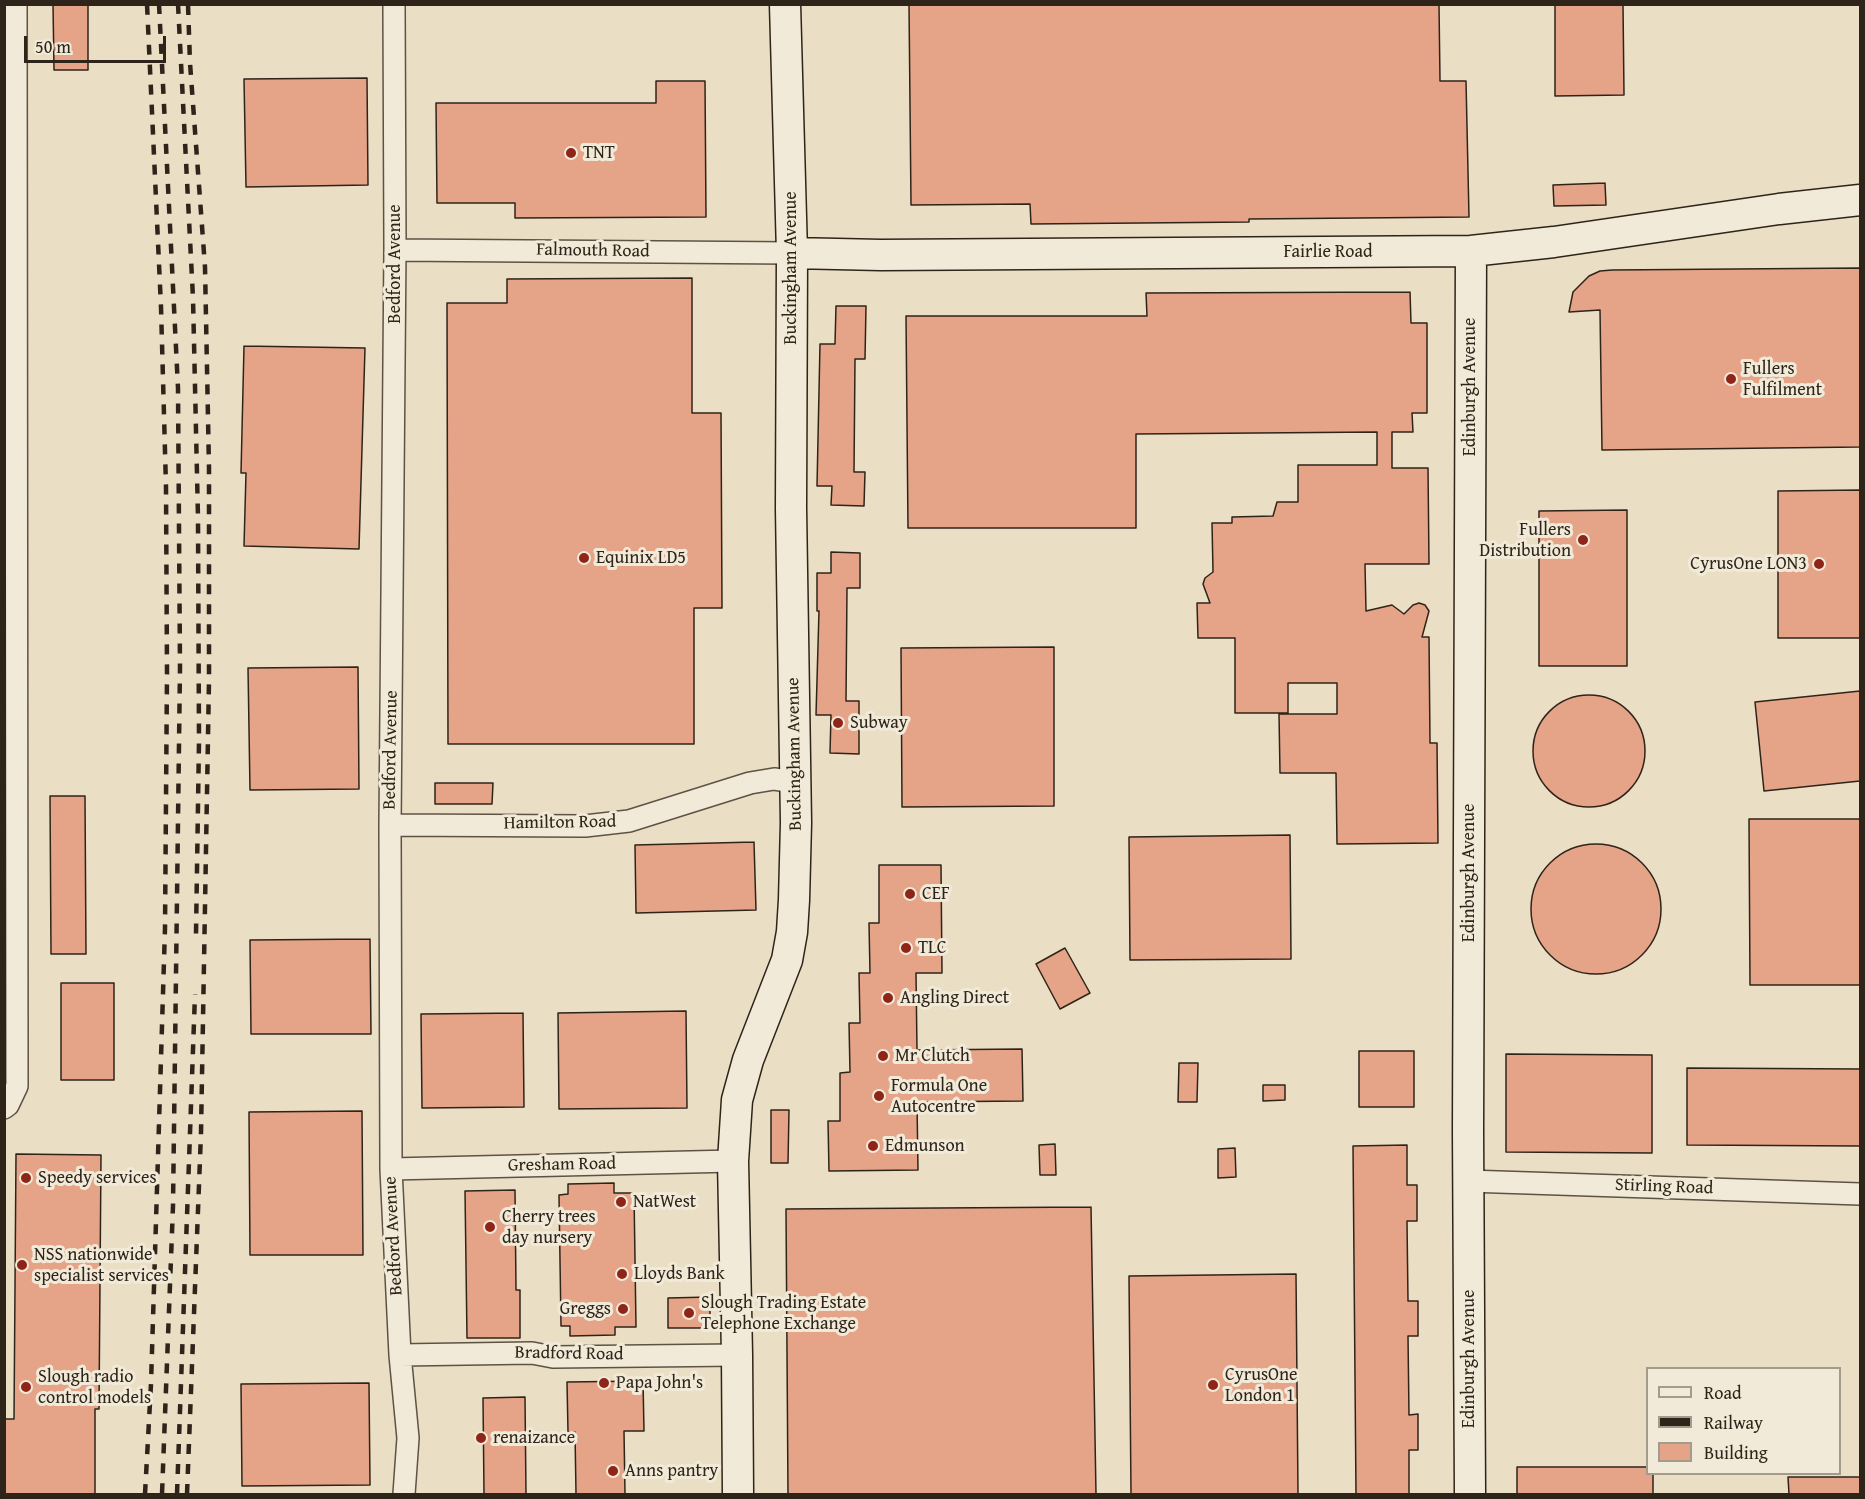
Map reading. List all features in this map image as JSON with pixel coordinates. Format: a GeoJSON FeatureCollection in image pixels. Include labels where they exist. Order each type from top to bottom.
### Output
{"type":"FeatureCollection","features":[{"type":"Feature","properties":{"kind":"street"},"geometry":{"type":"LineString","coordinates":[[4,1108],[8,1105],[17,1086],[16,4]]}},
{"type":"Feature","properties":{"kind":"street","name":"Bedford Avenue"},"geometry":{"type":"LineString","coordinates":[[394,4],[395,250],[390,825],[391,1169],[400,1354],[408,1438],[404,1494]]}},
{"type":"Feature","properties":{"kind":"street","name":"Buckingham Avenue"},"geometry":{"type":"LineString","coordinates":[[738,1494],[733,1161],[737,1100],[748,1060],[787,960],[792,932],[795,782],[791,508],[792,253],[785,4]]}},
{"type":"Feature","properties":{"kind":"street","name":"Fairlie Road"},"geometry":{"type":"LineString","coordinates":[[792,253],[881,255],[1471,251],[1554,243],[1779,209],[1860,200]]}},
{"type":"Feature","properties":{"kind":"street","name":"Falmouth Road"},"geometry":{"type":"LineString","coordinates":[[395,250],[792,253]]}},
{"type":"Feature","properties":{"kind":"street","name":"Edinburgh Avenue"},"geometry":{"type":"LineString","coordinates":[[1470,1494],[1468,1180],[1471,251]]}},
{"type":"Feature","properties":{"kind":"street","name":"Hamilton Road"},"geometry":{"type":"LineString","coordinates":[[390,825],[585,826],[629,821],[750,783],[774,779],[795,782]]}},
{"type":"Feature","properties":{"kind":"street","name":"Gresham Road"},"geometry":{"type":"LineString","coordinates":[[391,1169],[733,1161]]}},
{"type":"Feature","properties":{"kind":"street","name":"Stirling Road"},"geometry":{"type":"LineString","coordinates":[[1468,1180],[1860,1194]]}},
{"type":"Feature","properties":{"kind":"street","name":"Bradford Road"},"geometry":{"type":"LineString","coordinates":[[400,1354],[532,1353],[553,1357],[737,1355]]}},
{"type":"Feature","properties":{"kind":"building"},"geometry":{"type":"Polygon","coordinates":[[[53,4],[88,4],[88,70],[54,70],[53,4]]]}},
{"type":"Feature","properties":{"kind":"building"},"geometry":{"type":"Polygon","coordinates":[[[909,4],[1439,4],[1440,81],[1466,81],[1469,217],[1031,224],[1030,204],[911,205],[909,4]]]}},
{"type":"Feature","properties":{"kind":"building"},"geometry":{"type":"Polygon","coordinates":[[[1555,4],[1623,4],[1624,95],[1555,96],[1555,4]]]}},
{"type":"Feature","properties":{"kind":"building"},"geometry":{"type":"Polygon","coordinates":[[[367,78],[368,185],[246,187],[244,79],[367,78]]]}},
{"type":"Feature","properties":{"kind":"building","name":"TNT"},"geometry":{"type":"Polygon","coordinates":[[[656,81],[705,81],[706,217],[515,218],[515,203],[437,203],[436,103],[656,103],[656,81]]]}},
{"type":"Feature","properties":{"kind":"building"},"geometry":{"type":"Polygon","coordinates":[[[1605,183],[1606,205],[1554,206],[1553,185],[1605,183]]]}},
{"type":"Feature","properties":{"kind":"building","name":"Fullers Fulfilment"},"geometry":{"type":"Polygon","coordinates":[[[1860,268],[1860,447],[1602,450],[1600,310],[1569,312],[1573,292],[1589,276],[1600,271],[1612,270],[1860,268]]]}},
{"type":"Feature","properties":{"kind":"building","name":"Equinix LD5"},"geometry":{"type":"Polygon","coordinates":[[[692,278],[692,413],[721,413],[722,608],[694,608],[694,744],[448,744],[447,303],[507,303],[507,279],[692,278]]]}},
{"type":"Feature","properties":{"kind":"building"},"geometry":{"type":"Polygon","coordinates":[[[1410,292],[1411,323],[1427,323],[1427,413],[1412,413],[1413,432],[1392,432],[1392,468],[1428,468],[1429,564],[1365,564],[1366,611],[1392,605],[1404,614],[1413,605],[1419,603],[1425,605],[1429,611],[1422,637],[1429,637],[1430,743],[1437,743],[1438,843],[1337,844],[1336,773],[1280,773],[1279,714],[1337,714],[1337,683],[1288,683],[1288,713],[1235,713],[1235,638],[1198,638],[1197,603],[1210,603],[1203,584],[1205,578],[1213,572],[1212,523],[1232,523],[1232,517],[1273,516],[1277,502],[1298,502],[1298,465],[1377,465],[1377,432],[1136,434],[1136,528],[908,528],[906,316],[1147,316],[1146,293],[1410,292]]]}},
{"type":"Feature","properties":{"kind":"building"},"geometry":{"type":"Polygon","coordinates":[[[836,306],[866,306],[865,359],[855,359],[854,472],[865,472],[864,506],[831,505],[832,486],[817,486],[820,344],[835,344],[836,306]]]}},
{"type":"Feature","properties":{"kind":"building"},"geometry":{"type":"Polygon","coordinates":[[[244,346],[365,348],[359,549],[244,546],[246,473],[241,473],[244,346]]]}},
{"type":"Feature","properties":{"kind":"building","name":"CyrusOne LON3"},"geometry":{"type":"Polygon","coordinates":[[[1860,490],[1860,638],[1778,638],[1778,491],[1860,490]]]}},
{"type":"Feature","properties":{"kind":"building"},"geometry":{"type":"Polygon","coordinates":[[[1627,510],[1627,666],[1539,666],[1539,511],[1627,510]]]}},
{"type":"Feature","properties":{"kind":"building"},"geometry":{"type":"Polygon","coordinates":[[[831,552],[860,553],[860,588],[847,588],[846,701],[859,701],[859,754],[830,753],[831,715],[816,715],[819,611],[817,611],[817,573],[831,573],[831,552]]]}},
{"type":"Feature","properties":{"kind":"building"},"geometry":{"type":"Polygon","coordinates":[[[1054,647],[1054,806],[902,807],[901,648],[1054,647]]]}},
{"type":"Feature","properties":{"kind":"building"},"geometry":{"type":"Polygon","coordinates":[[[358,667],[359,789],[250,790],[248,668],[358,667]]]}},
{"type":"Feature","properties":{"kind":"building"},"geometry":{"type":"Polygon","coordinates":[[[1860,691],[1860,781],[1764,791],[1755,702],[1860,691]]]}},
{"type":"Feature","properties":{"kind":"building"},"geometry":{"type":"Polygon","coordinates":[[[1589,695],[1610,699],[1628,712],[1641,730],[1645,751],[1641,772],[1628,790],[1610,803],[1589,807],[1568,803],[1550,790],[1537,772],[1533,751],[1537,730],[1550,712],[1568,699],[1589,695]]]}},
{"type":"Feature","properties":{"kind":"building"},"geometry":{"type":"Polygon","coordinates":[[[435,783],[493,783],[492,804],[435,804],[435,783]]]}},
{"type":"Feature","properties":{"kind":"building"},"geometry":{"type":"Polygon","coordinates":[[[50,796],[85,796],[86,954],[51,954],[50,796]]]}},
{"type":"Feature","properties":{"kind":"building"},"geometry":{"type":"Polygon","coordinates":[[[1749,819],[1860,819],[1860,985],[1750,985],[1749,819]]]}},
{"type":"Feature","properties":{"kind":"building"},"geometry":{"type":"Polygon","coordinates":[[[1290,835],[1291,959],[1130,960],[1129,837],[1290,835]]]}},
{"type":"Feature","properties":{"kind":"building"},"geometry":{"type":"Polygon","coordinates":[[[754,842],[756,910],[636,913],[635,845],[754,842]]]}},
{"type":"Feature","properties":{"kind":"building"},"geometry":{"type":"Polygon","coordinates":[[[1596,844],[1621,849],[1642,863],[1656,884],[1661,909],[1656,934],[1642,955],[1621,969],[1596,974],[1571,969],[1550,955],[1536,934],[1531,909],[1536,884],[1550,863],[1571,849],[1596,844]]]}},
{"type":"Feature","properties":{"kind":"building"},"geometry":{"type":"Polygon","coordinates":[[[879,865],[941,865],[942,973],[916,973],[917,1050],[1022,1049],[1023,1101],[917,1102],[918,1170],[829,1171],[828,1121],[840,1121],[840,1073],[850,1072],[849,1023],[860,1023],[859,973],[870,973],[869,923],[879,923],[879,865]]]}},
{"type":"Feature","properties":{"kind":"building"},"geometry":{"type":"Polygon","coordinates":[[[370,939],[371,1034],[251,1034],[250,940],[370,939]]]}},
{"type":"Feature","properties":{"kind":"building"},"geometry":{"type":"Polygon","coordinates":[[[1065,948],[1090,993],[1060,1009],[1036,964],[1065,948]]]}},
{"type":"Feature","properties":{"kind":"building"},"geometry":{"type":"Polygon","coordinates":[[[61,983],[114,983],[114,1080],[61,1080],[61,983]]]}},
{"type":"Feature","properties":{"kind":"building"},"geometry":{"type":"Polygon","coordinates":[[[686,1011],[687,1108],[559,1109],[558,1013],[686,1011]]]}},
{"type":"Feature","properties":{"kind":"building"},"geometry":{"type":"Polygon","coordinates":[[[523,1013],[524,1107],[422,1108],[421,1014],[523,1013]]]}},
{"type":"Feature","properties":{"kind":"building"},"geometry":{"type":"Polygon","coordinates":[[[1359,1051],[1414,1051],[1414,1107],[1359,1107],[1359,1051]]]}},
{"type":"Feature","properties":{"kind":"building"},"geometry":{"type":"Polygon","coordinates":[[[1506,1054],[1652,1055],[1652,1153],[1506,1152],[1506,1054]]]}},
{"type":"Feature","properties":{"kind":"building"},"geometry":{"type":"Polygon","coordinates":[[[1179,1063],[1198,1063],[1197,1102],[1178,1102],[1179,1063]]]}},
{"type":"Feature","properties":{"kind":"building"},"geometry":{"type":"Polygon","coordinates":[[[1687,1068],[1860,1069],[1860,1146],[1687,1145],[1687,1068]]]}},
{"type":"Feature","properties":{"kind":"building"},"geometry":{"type":"Polygon","coordinates":[[[1263,1085],[1285,1085],[1285,1100],[1263,1101],[1263,1085]]]}},
{"type":"Feature","properties":{"kind":"building"},"geometry":{"type":"Polygon","coordinates":[[[771,1110],[789,1110],[788,1163],[771,1163],[771,1110]]]}},
{"type":"Feature","properties":{"kind":"building"},"geometry":{"type":"Polygon","coordinates":[[[362,1111],[363,1255],[250,1255],[249,1112],[362,1111]]]}},
{"type":"Feature","properties":{"kind":"building"},"geometry":{"type":"Polygon","coordinates":[[[1055,1144],[1056,1175],[1040,1175],[1039,1145],[1055,1144]]]}},
{"type":"Feature","properties":{"kind":"building"},"geometry":{"type":"Polygon","coordinates":[[[1407,1145],[1407,1185],[1417,1185],[1417,1221],[1407,1221],[1408,1301],[1418,1301],[1418,1336],[1408,1336],[1409,1415],[1418,1414],[1418,1450],[1409,1450],[1409,1494],[1356,1494],[1353,1146],[1407,1145]]]}},
{"type":"Feature","properties":{"kind":"building"},"geometry":{"type":"Polygon","coordinates":[[[1235,1148],[1236,1177],[1218,1178],[1218,1149],[1235,1148]]]}},
{"type":"Feature","properties":{"kind":"building"},"geometry":{"type":"Polygon","coordinates":[[[16,1154],[101,1155],[99,1409],[95,1409],[95,1494],[5,1494],[4,1419],[14,1419],[16,1154]]]}},
{"type":"Feature","properties":{"kind":"building"},"geometry":{"type":"Polygon","coordinates":[[[614,1183],[614,1193],[634,1193],[636,1327],[615,1327],[615,1335],[570,1336],[570,1326],[561,1326],[559,1195],[568,1194],[568,1184],[614,1183]]]}},
{"type":"Feature","properties":{"kind":"building"},"geometry":{"type":"Polygon","coordinates":[[[515,1190],[516,1290],[520,1290],[520,1338],[467,1338],[465,1191],[515,1190]]]}},
{"type":"Feature","properties":{"kind":"building"},"geometry":{"type":"Polygon","coordinates":[[[1091,1207],[1096,1494],[788,1494],[786,1209],[1091,1207]]]}},
{"type":"Feature","properties":{"kind":"building","name":"CyrusOne London 1"},"geometry":{"type":"Polygon","coordinates":[[[1296,1274],[1298,1494],[1131,1494],[1129,1276],[1296,1274]]]}},
{"type":"Feature","properties":{"kind":"building","name":"Slough Trading Estate Telephone Exchange"},"geometry":{"type":"Polygon","coordinates":[[[710,1297],[710,1328],[668,1328],[668,1298],[710,1297]]]}},
{"type":"Feature","properties":{"kind":"building"},"geometry":{"type":"Polygon","coordinates":[[[643,1381],[644,1431],[624,1431],[625,1494],[576,1494],[575,1432],[568,1432],[567,1382],[643,1381]]]}},
{"type":"Feature","properties":{"kind":"building"},"geometry":{"type":"Polygon","coordinates":[[[369,1383],[370,1485],[242,1486],[241,1384],[369,1383]]]}},
{"type":"Feature","properties":{"kind":"building"},"geometry":{"type":"Polygon","coordinates":[[[525,1397],[526,1494],[484,1494],[483,1398],[525,1397]]]}},
{"type":"Feature","properties":{"kind":"building"},"geometry":{"type":"Polygon","coordinates":[[[1517,1467],[1646,1467],[1646,1475],[1653,1475],[1653,1494],[1517,1494],[1517,1467]]]}},
{"type":"Feature","properties":{"kind":"building"},"geometry":{"type":"Polygon","coordinates":[[[1788,1477],[1860,1477],[1860,1494],[1789,1494],[1788,1477]]]}},
{"type":"Feature","properties":{"kind":"railway"},"geometry":{"type":"LineString","coordinates":[[145,1494],[151,1384],[165,928],[167,672],[166,487],[161,307],[147,4]]}},
{"type":"Feature","properties":{"kind":"railway"},"geometry":{"type":"LineString","coordinates":[[159,4],[178,388],[180,667],[173,1206],[162,1494]]}},
{"type":"Feature","properties":{"kind":"railway"},"geometry":{"type":"LineString","coordinates":[[178,4],[193,298],[198,518],[199,741],[196,934]]}},
{"type":"Feature","properties":{"kind":"railway"},"geometry":{"type":"LineString","coordinates":[[187,1494],[201,1133],[209,680],[209,468],[205,267],[190,63],[188,4]]}},
{"type":"Feature","properties":{"kind":"railway"},"geometry":{"type":"LineString","coordinates":[[177,1494],[195,994]]}},
{"type":"Feature","properties":{"kind":"place","name":"TNT"},"geometry":{"type":"Point","coordinates":[571,153]}},
{"type":"Feature","properties":{"kind":"place","name":"Fullers Fulfilment"},"geometry":{"type":"Point","coordinates":[1731,379]}},
{"type":"Feature","properties":{"kind":"place","name":"Fullers Distribution"},"geometry":{"type":"Point","coordinates":[1583,540]}},
{"type":"Feature","properties":{"kind":"place","name":"Equinix LD5"},"geometry":{"type":"Point","coordinates":[584,558]}},
{"type":"Feature","properties":{"kind":"place","name":"CyrusOne LON3"},"geometry":{"type":"Point","coordinates":[1819,564]}},
{"type":"Feature","properties":{"kind":"place","name":"Subway"},"geometry":{"type":"Point","coordinates":[838,723]}},
{"type":"Feature","properties":{"kind":"place","name":"CEF"},"geometry":{"type":"Point","coordinates":[910,894]}},
{"type":"Feature","properties":{"kind":"place","name":"TLC"},"geometry":{"type":"Point","coordinates":[906,948]}},
{"type":"Feature","properties":{"kind":"place","name":"Angling Direct"},"geometry":{"type":"Point","coordinates":[888,998]}},
{"type":"Feature","properties":{"kind":"place","name":"Mr Clutch"},"geometry":{"type":"Point","coordinates":[883,1056]}},
{"type":"Feature","properties":{"kind":"place","name":"Formula One Autocentre"},"geometry":{"type":"Point","coordinates":[879,1096]}},
{"type":"Feature","properties":{"kind":"place","name":"Edmunson"},"geometry":{"type":"Point","coordinates":[873,1146]}},
{"type":"Feature","properties":{"kind":"place","name":"Speedy services"},"geometry":{"type":"Point","coordinates":[26,1178]}},
{"type":"Feature","properties":{"kind":"place","name":"NatWest"},"geometry":{"type":"Point","coordinates":[621,1202]}},
{"type":"Feature","properties":{"kind":"place","name":"Cherry trees day nursery"},"geometry":{"type":"Point","coordinates":[490,1227]}},
{"type":"Feature","properties":{"kind":"place","name":"NSS nationwide specialist services"},"geometry":{"type":"Point","coordinates":[22,1265]}},
{"type":"Feature","properties":{"kind":"place","name":"Lloyds Bank"},"geometry":{"type":"Point","coordinates":[622,1274]}},
{"type":"Feature","properties":{"kind":"place","name":"Greggs"},"geometry":{"type":"Point","coordinates":[623,1309]}},
{"type":"Feature","properties":{"kind":"place","name":"Slough Trading Estate Telephone Exchange"},"geometry":{"type":"Point","coordinates":[689,1313]}},
{"type":"Feature","properties":{"kind":"place","name":"Papa John's"},"geometry":{"type":"Point","coordinates":[604,1383]}},
{"type":"Feature","properties":{"kind":"place","name":"CyrusOne London 1"},"geometry":{"type":"Point","coordinates":[1213,1385]}},
{"type":"Feature","properties":{"kind":"place","name":"Slough radio control models"},"geometry":{"type":"Point","coordinates":[26,1387]}},
{"type":"Feature","properties":{"kind":"place","name":"renaizance"},"geometry":{"type":"Point","coordinates":[481,1438]}},
{"type":"Feature","properties":{"kind":"place","name":"Anns pantry"},"geometry":{"type":"Point","coordinates":[613,1471]}}]}
